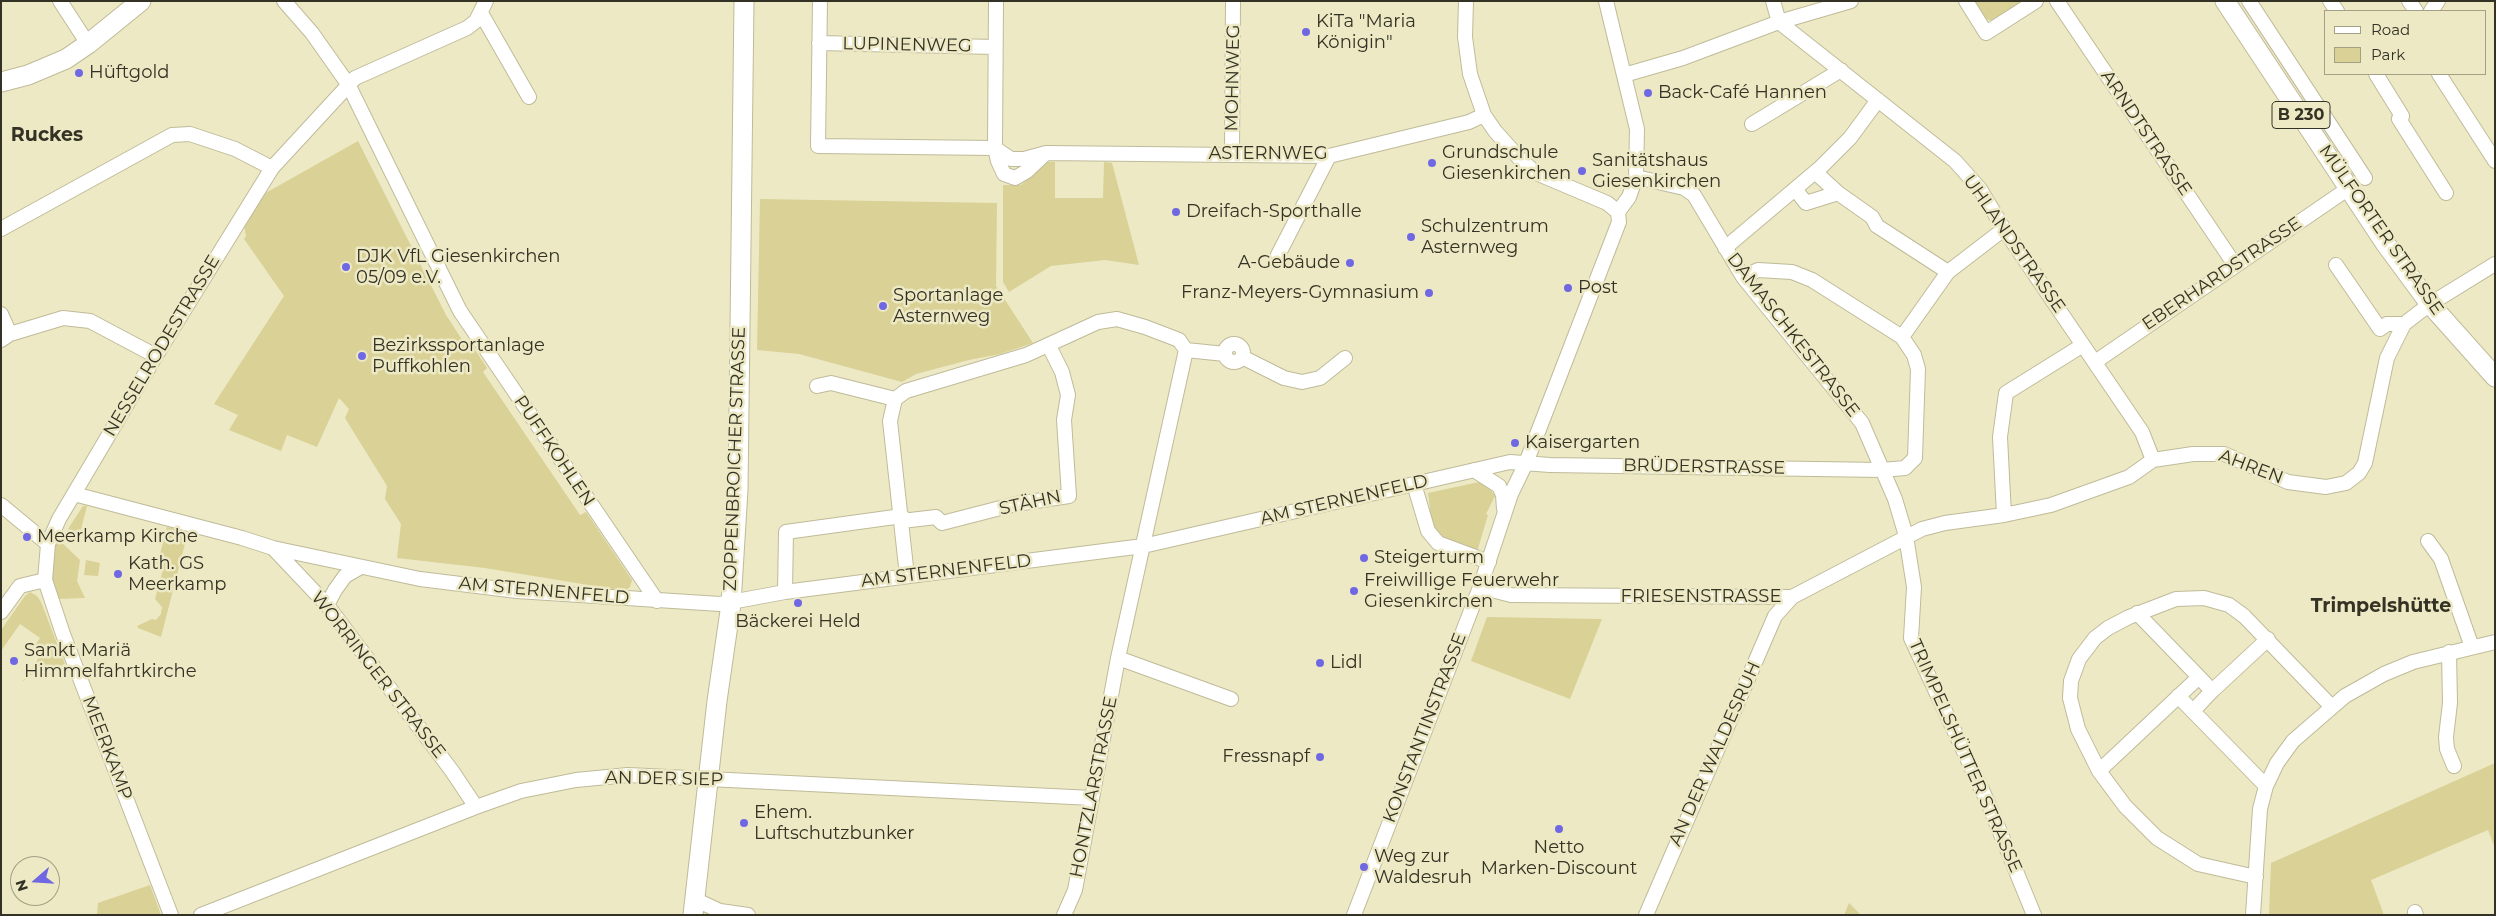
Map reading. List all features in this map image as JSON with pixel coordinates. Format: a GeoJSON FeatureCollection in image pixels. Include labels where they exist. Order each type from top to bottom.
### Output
{"type":"FeatureCollection","features":[{"type":"Feature","properties":{"kind":"main road"},"geometry":{"type":"LineString","coordinates":[[1,82],[44,69],[88,44],[141,1]]}},
{"type":"Feature","properties":{"kind":"main road","name":"ZOPPENBROICHER STRASSE"},"geometry":{"type":"LineString","coordinates":[[693,907],[731,604],[738,480],[744,1]]}},
{"type":"Feature","properties":{"kind":"main road","name":"MÜLFORTER STRASSE"},"geometry":{"type":"LineString","coordinates":[[2225,1],[2357,183],[2386,243],[2430,304],[2495,377]]}},
{"type":"Feature","properties":{"kind":"street"},"geometry":{"type":"LineString","coordinates":[[60,1],[88,44]]}},
{"type":"Feature","properties":{"kind":"street","name":"PUFFKOHLEN"},"geometry":{"type":"LineString","coordinates":[[284,1],[312,33],[348,84],[460,311],[657,601]]}},
{"type":"Feature","properties":{"kind":"street"},"geometry":{"type":"LineString","coordinates":[[820,1],[818,146],[995,148],[996,1]]}},
{"type":"Feature","properties":{"kind":"street","name":"MOHNWEG"},"geometry":{"type":"LineString","coordinates":[[1232,155],[1233,1]]}},
{"type":"Feature","properties":{"kind":"street"},"geometry":{"type":"LineString","coordinates":[[1466,1],[1467,59],[1484,115],[1504,142],[1536,173],[1607,203],[1618,212]]}},
{"type":"Feature","properties":{"kind":"street","name":"KONSTANTINSTRASSE"},"geometry":{"type":"LineString","coordinates":[[1354,915],[1480,587],[1505,512],[1620,222],[1618,212],[1629,197],[1636,177],[1637,130],[1606,1]]}},
{"type":"Feature","properties":{"kind":"street"},"geometry":{"type":"LineString","coordinates":[[1773,1],[1779,22]]}},
{"type":"Feature","properties":{"kind":"street"},"geometry":{"type":"LineString","coordinates":[[1624,75],[1683,58],[1779,22],[1851,1]]}},
{"type":"Feature","properties":{"kind":"street"},"geometry":{"type":"LineString","coordinates":[[1966,1],[1986,33],[2036,1]]}},
{"type":"Feature","properties":{"kind":"street","name":"ARNDTSTRASSE"},"geometry":{"type":"LineString","coordinates":[[2057,1],[2235,265]]}},
{"type":"Feature","properties":{"kind":"street","name":"MÜLFORTER STRASSE"},"geometry":{"type":"LineString","coordinates":[[2249,1],[2357,183]]}},
{"type":"Feature","properties":{"kind":"street"},"geometry":{"type":"LineString","coordinates":[[348,84],[355,78],[467,28],[484,7],[530,96]]}},
{"type":"Feature","properties":{"kind":"street","name":"UHLANDSTRASSE"},"geometry":{"type":"LineString","coordinates":[[1779,22],[1955,161],[1980,189],[2004,229],[2142,432],[2153,460]]}},
{"type":"Feature","properties":{"kind":"street","name":"LUPINENWEG"},"geometry":{"type":"LineString","coordinates":[[819,43],[995,47]]}},
{"type":"Feature","properties":{"kind":"street"},"geometry":{"type":"LineString","coordinates":[[1752,124],[1841,70]]}},
{"type":"Feature","properties":{"kind":"street"},"geometry":{"type":"LineString","coordinates":[[2377,75],[2402,116],[2399,119],[2446,193]]}},
{"type":"Feature","properties":{"kind":"street"},"geometry":{"type":"LineString","coordinates":[[2440,75],[2495,161]]}},
{"type":"Feature","properties":{"kind":"street","name":"NESSELRODESTRASSE"},"geometry":{"type":"LineString","coordinates":[[45,580],[48,544],[74,494],[156,356],[272,168],[348,84]]}},
{"type":"Feature","properties":{"kind":"street"},"geometry":{"type":"LineString","coordinates":[[1725,248],[1815,172],[1850,138],[1878,100]]}},
{"type":"Feature","properties":{"kind":"street","name":"ASTERNWEG"},"geometry":{"type":"LineString","coordinates":[[995,148],[998,162],[1004,174],[1009,177],[1022,175],[1046,153],[1329,156],[1469,122],[1484,115]]}},
{"type":"Feature","properties":{"kind":"street"},"geometry":{"type":"LineString","coordinates":[[1,229],[172,135],[190,134],[235,149],[272,168]]}},
{"type":"Feature","properties":{"kind":"street"},"geometry":{"type":"LineString","coordinates":[[1278,255],[1329,156]]}},
{"type":"Feature","properties":{"kind":"street"},"geometry":{"type":"LineString","coordinates":[[1815,172],[1838,193],[1872,217],[1877,226],[1948,272]]}},
{"type":"Feature","properties":{"kind":"street","name":"DAMASCHKESTRASSE"},"geometry":{"type":"LineString","coordinates":[[1636,177],[1684,188],[1691,192],[1743,277],[1858,417],[1895,499],[1906,536]]}},
{"type":"Feature","properties":{"kind":"street","name":"EBERHARDSTRASSE"},"geometry":{"type":"LineString","coordinates":[[2096,362],[2357,183]]}},
{"type":"Feature","properties":{"kind":"street"},"geometry":{"type":"LineString","coordinates":[[1795,189],[1806,203],[1838,193]]}},
{"type":"Feature","properties":{"kind":"street"},"geometry":{"type":"LineString","coordinates":[[1743,277],[1758,270],[1792,272],[1812,280],[1902,337],[1948,272],[2004,229]]}},
{"type":"Feature","properties":{"kind":"street","name":"AHREN"},"geometry":{"type":"LineString","coordinates":[[1906,536],[1945,523],[2004,515],[2051,505],[2129,477],[2153,460],[2193,454],[2224,454],[2288,482],[2326,487],[2346,483],[2359,473],[2365,463],[2387,358],[2404,324],[2430,304],[2495,264]]}},
{"type":"Feature","properties":{"kind":"street","name":"AHREN"},"geometry":{"type":"LineString","coordinates":[[2336,265],[2380,329],[2386,324],[2404,324]]}},
{"type":"Feature","properties":{"kind":"street"},"geometry":{"type":"LineString","coordinates":[[1,314],[6,338],[63,318],[90,321],[156,356]]}},
{"type":"Feature","properties":{"kind":"street"},"geometry":{"type":"LineString","coordinates":[[907,576],[890,421],[895,399],[906,392],[1001,364],[1049,346],[1098,322],[1117,319],[1179,340],[1186,350],[1144,546]]}},
{"type":"Feature","properties":{"kind":"street","name":"BRÜDERSTRASSE"},"geometry":{"type":"LineString","coordinates":[[1526,463],[1882,470],[1905,468],[1915,458],[1918,369],[1914,355],[1902,337]]}},
{"type":"Feature","properties":{"kind":"street"},"geometry":{"type":"LineString","coordinates":[[2004,515],[2000,437],[2006,393],[2083,345]]}},
{"type":"Feature","properties":{"kind":"street","name":"STÄHN"},"geometry":{"type":"LineString","coordinates":[[902,519],[936,517],[942,523],[1016,504],[1069,496],[1064,420],[1068,395],[1062,372],[1049,346]]}},
{"type":"Feature","properties":{"kind":"street"},"geometry":{"type":"LineString","coordinates":[[1186,350],[1225,354],[1227,359],[1232,362],[1242,357],[1284,378],[1302,382],[1320,378],[1345,358]]}},
{"type":"Feature","properties":{"kind":"street"},"geometry":{"type":"LineString","coordinates":[[816,386],[832,384],[895,399]]}},
{"type":"Feature","properties":{"kind":"street","name":"AM STERNENFELD"},"geometry":{"type":"LineString","coordinates":[[74,494],[242,538],[273,548],[359,568],[420,579],[516,591],[731,604],[785,592],[1144,546],[1510,462],[1526,463]]}},
{"type":"Feature","properties":{"kind":"street","name":"KONSTANTINSTRASSE"},"geometry":{"type":"LineString","coordinates":[[1474,470],[1500,486],[1505,512]]}},
{"type":"Feature","properties":{"kind":"street"},"geometry":{"type":"LineString","coordinates":[[1414,484],[1428,531],[1438,543],[1489,562]]}},
{"type":"Feature","properties":{"kind":"street"},"geometry":{"type":"LineString","coordinates":[[1,505],[48,544]]}},
{"type":"Feature","properties":{"kind":"street"},"geometry":{"type":"LineString","coordinates":[[785,592],[786,532],[902,519]]}},
{"type":"Feature","properties":{"kind":"street","name":"FRIESENSTRASSE"},"geometry":{"type":"LineString","coordinates":[[1480,587],[1511,595],[1792,597],[1906,536]]}},
{"type":"Feature","properties":{"kind":"street","name":"TRIMPELSHÜTTER STRASSE"},"geometry":{"type":"LineString","coordinates":[[1906,536],[1914,587],[1912,638],[1988,805],[2034,915]]}},
{"type":"Feature","properties":{"kind":"street"},"geometry":{"type":"LineString","coordinates":[[2428,541],[2441,560],[2472,647]]}},
{"type":"Feature","properties":{"kind":"street","name":"HONTZLARSTRASSE"},"geometry":{"type":"LineString","coordinates":[[1064,915],[1075,890],[1118,658],[1144,546]]}},
{"type":"Feature","properties":{"kind":"street","name":"WORRINGER STRASSE"},"geometry":{"type":"LineString","coordinates":[[273,548],[327,606],[452,771],[476,807]]}},
{"type":"Feature","properties":{"kind":"street"},"geometry":{"type":"LineString","coordinates":[[327,606],[334,590],[346,576],[359,568]]}},
{"type":"Feature","properties":{"kind":"street"},"geometry":{"type":"LineString","coordinates":[[1,612],[20,586],[45,580]]}},
{"type":"Feature","properties":{"kind":"street","name":"MEERKAMP"},"geometry":{"type":"LineString","coordinates":[[45,580],[63,634],[171,915]]}},
{"type":"Feature","properties":{"kind":"street","name":"AN DER WALDESRUH"},"geometry":{"type":"LineString","coordinates":[[1646,915],[1775,616],[1792,597]]}},
{"type":"Feature","properties":{"kind":"street"},"geometry":{"type":"LineString","coordinates":[[2256,877],[2198,864],[2171,849],[2124,806],[2099,771],[2078,729],[2070,698],[2071,681],[2079,659],[2095,638],[2108,628],[2137,613],[2176,599],[2204,598],[2229,606],[2244,616],[2331,706]]}},
{"type":"Feature","properties":{"kind":"street"},"geometry":{"type":"LineString","coordinates":[[2137,613],[2212,691]]}},
{"type":"Feature","properties":{"kind":"street"},"geometry":{"type":"LineString","coordinates":[[2193,711],[2268,639]]}},
{"type":"Feature","properties":{"kind":"street"},"geometry":{"type":"LineString","coordinates":[[2253,915],[2260,809],[2266,786],[2277,763],[2293,741],[2331,706],[2361,686],[2384,674],[2413,662],[2495,642]]}},
{"type":"Feature","properties":{"kind":"street"},"geometry":{"type":"LineString","coordinates":[[2449,652],[2450,703],[2446,738],[2447,749],[2454,766]]}},
{"type":"Feature","properties":{"kind":"street"},"geometry":{"type":"LineString","coordinates":[[1118,658],[1231,699]]}},
{"type":"Feature","properties":{"kind":"street"},"geometry":{"type":"LineString","coordinates":[[2099,771],[2198,677]]}},
{"type":"Feature","properties":{"kind":"street"},"geometry":{"type":"LineString","coordinates":[[2178,696],[2266,786]]}},
{"type":"Feature","properties":{"kind":"street","name":"AN DER SIEP"},"geometry":{"type":"LineString","coordinates":[[201,915],[476,807],[521,791],[576,780],[628,775],[1092,798]]}},
{"type":"Feature","properties":{"kind":"street"},"geometry":{"type":"LineString","coordinates":[[693,907],[748,915]]}},
{"type":"Feature","properties":{"kind":"green space"},"geometry":{"type":"Polygon","coordinates":[[[1973,1],[2026,1],[1995,21],[1985,19],[1973,1]]]}},
{"type":"Feature","properties":{"kind":"green space","name":"Bezirkssportanlage Puffkohlen"},"geometry":{"type":"Polygon","coordinates":[[[358,141],[446,315],[463,341],[470,342],[487,368],[483,372],[580,515],[586,512],[632,580],[630,587],[625,591],[485,568],[397,558],[401,524],[385,499],[387,486],[345,418],[349,409],[339,398],[317,447],[287,435],[281,451],[229,430],[238,415],[214,404],[284,296],[244,239],[246,236],[244,225],[262,195],[358,141]]]}},
{"type":"Feature","properties":{"kind":"green space"},"geometry":{"type":"Polygon","coordinates":[[[1048,162],[1055,162],[1055,198],[1103,198],[1104,162],[1112,163],[1139,265],[1105,260],[1051,266],[1009,292],[1003,282],[1003,185],[1021,185],[1048,162]]]}},
{"type":"Feature","properties":{"kind":"green space","name":"Sportanlage Asternweg"},"geometry":{"type":"Polygon","coordinates":[[[760,199],[997,203],[996,286],[1033,343],[1000,354],[916,374],[902,382],[799,354],[757,350],[760,199]]]}},
{"type":"Feature","properties":{"kind":"green space"},"geometry":{"type":"Polygon","coordinates":[[[1479,482],[1486,484],[1495,496],[1486,514],[1488,515],[1477,552],[1446,539],[1435,529],[1431,517],[1428,493],[1479,482]]]}},
{"type":"Feature","properties":{"kind":"green space"},"geometry":{"type":"Polygon","coordinates":[[[83,506],[87,506],[80,533],[68,529],[83,506]]]}},
{"type":"Feature","properties":{"kind":"green space"},"geometry":{"type":"Polygon","coordinates":[[[167,527],[188,532],[161,637],[137,626],[152,619],[156,620],[161,614],[162,607],[155,599],[164,566],[153,563],[159,558],[167,527]]]}},
{"type":"Feature","properties":{"kind":"green space"},"geometry":{"type":"Polygon","coordinates":[[[58,539],[80,560],[77,581],[85,598],[59,599],[52,579],[52,553],[58,539]]]}},
{"type":"Feature","properties":{"kind":"green space"},"geometry":{"type":"Polygon","coordinates":[[[86,560],[100,563],[98,576],[84,575],[86,560]]]}},
{"type":"Feature","properties":{"kind":"green space"},"geometry":{"type":"Polygon","coordinates":[[[30,592],[37,596],[41,602],[65,664],[42,673],[37,670],[22,682],[42,653],[35,646],[40,638],[20,624],[1,651],[1,630],[25,596],[30,592]]]}},
{"type":"Feature","properties":{"kind":"green space"},"geometry":{"type":"Polygon","coordinates":[[[1487,617],[1602,619],[1570,699],[1471,661],[1487,617]]]}},
{"type":"Feature","properties":{"kind":"green space"},"geometry":{"type":"Polygon","coordinates":[[[2495,763],[2495,848],[2488,830],[2371,880],[2384,915],[2269,915],[2271,863],[2495,763]]]}},
{"type":"Feature","properties":{"kind":"green space"},"geometry":{"type":"Polygon","coordinates":[[[150,885],[161,915],[97,915],[98,903],[150,885]]]}},
{"type":"Feature","properties":{"kind":"green space"},"geometry":{"type":"Polygon","coordinates":[[[1849,903],[1861,915],[1844,915],[1849,903]]]}},
{"type":"Feature","properties":{"kind":"place","name":"KiTa \"Maria Königin\""},"geometry":{"type":"Point","coordinates":[1306,32]}},
{"type":"Feature","properties":{"kind":"place","name":"Hüftgold"},"geometry":{"type":"Point","coordinates":[79,73]}},
{"type":"Feature","properties":{"kind":"place","name":"Back-Café Hannen"},"geometry":{"type":"Point","coordinates":[1648,93]}},
{"type":"Feature","properties":{"kind":"place","name":"Grundschule Giesenkirchen"},"geometry":{"type":"Point","coordinates":[1432,163]}},
{"type":"Feature","properties":{"kind":"place","name":"Sanitätshaus Giesenkirchen"},"geometry":{"type":"Point","coordinates":[1582,171]}},
{"type":"Feature","properties":{"kind":"place","name":"Dreifach-Sporthalle"},"geometry":{"type":"Point","coordinates":[1176,212]}},
{"type":"Feature","properties":{"kind":"place","name":"Schulzentrum Asternweg"},"geometry":{"type":"Point","coordinates":[1411,237]}},
{"type":"Feature","properties":{"kind":"place","name":"A-Gebäude"},"geometry":{"type":"Point","coordinates":[1350,263]}},
{"type":"Feature","properties":{"kind":"place","name":"DJK VfL Giesenkirchen 05/09 e.V."},"geometry":{"type":"Point","coordinates":[346,267]}},
{"type":"Feature","properties":{"kind":"place","name":"Post"},"geometry":{"type":"Point","coordinates":[1568,288]}},
{"type":"Feature","properties":{"kind":"place","name":"Franz-Meyers-Gymnasium"},"geometry":{"type":"Point","coordinates":[1429,293]}},
{"type":"Feature","properties":{"kind":"place","name":"Sportanlage Asternweg"},"geometry":{"type":"Point","coordinates":[883,306]}},
{"type":"Feature","properties":{"kind":"place","name":"Bezirkssportanlage Puffkohlen"},"geometry":{"type":"Point","coordinates":[362,356]}},
{"type":"Feature","properties":{"kind":"place","name":"Kaisergarten"},"geometry":{"type":"Point","coordinates":[1515,443]}},
{"type":"Feature","properties":{"kind":"place","name":"Meerkamp Kirche"},"geometry":{"type":"Point","coordinates":[27,537]}},
{"type":"Feature","properties":{"kind":"place","name":"Steigerturm"},"geometry":{"type":"Point","coordinates":[1364,558]}},
{"type":"Feature","properties":{"kind":"place","name":"Kath. GS Meerkamp"},"geometry":{"type":"Point","coordinates":[118,574]}},
{"type":"Feature","properties":{"kind":"place","name":"Freiwillige Feuerwehr Giesenkirchen"},"geometry":{"type":"Point","coordinates":[1354,591]}},
{"type":"Feature","properties":{"kind":"place","name":"Bäckerei Held"},"geometry":{"type":"Point","coordinates":[798,603]}},
{"type":"Feature","properties":{"kind":"place","name":"Sankt Mariä Himmelfahrtkirche"},"geometry":{"type":"Point","coordinates":[14,661]}},
{"type":"Feature","properties":{"kind":"place","name":"Lidl"},"geometry":{"type":"Point","coordinates":[1320,663]}},
{"type":"Feature","properties":{"kind":"place","name":"Fressnapf"},"geometry":{"type":"Point","coordinates":[1320,757]}},
{"type":"Feature","properties":{"kind":"place","name":"Ehem. Luftschutzbunker"},"geometry":{"type":"Point","coordinates":[744,823]}},
{"type":"Feature","properties":{"kind":"place","name":"Netto Marken-Discount"},"geometry":{"type":"Point","coordinates":[1559,829]}},
{"type":"Feature","properties":{"kind":"place","name":"Weg zur Waldesruh"},"geometry":{"type":"Point","coordinates":[1364,867]}},
{"type":"Feature","properties":{"kind":"district","name":"Ruckes"},"geometry":{"type":"Point","coordinates":[47,135]}},
{"type":"Feature","properties":{"kind":"district","name":"Trimpelshütte"},"geometry":{"type":"Point","coordinates":[2381,606]}}]}
